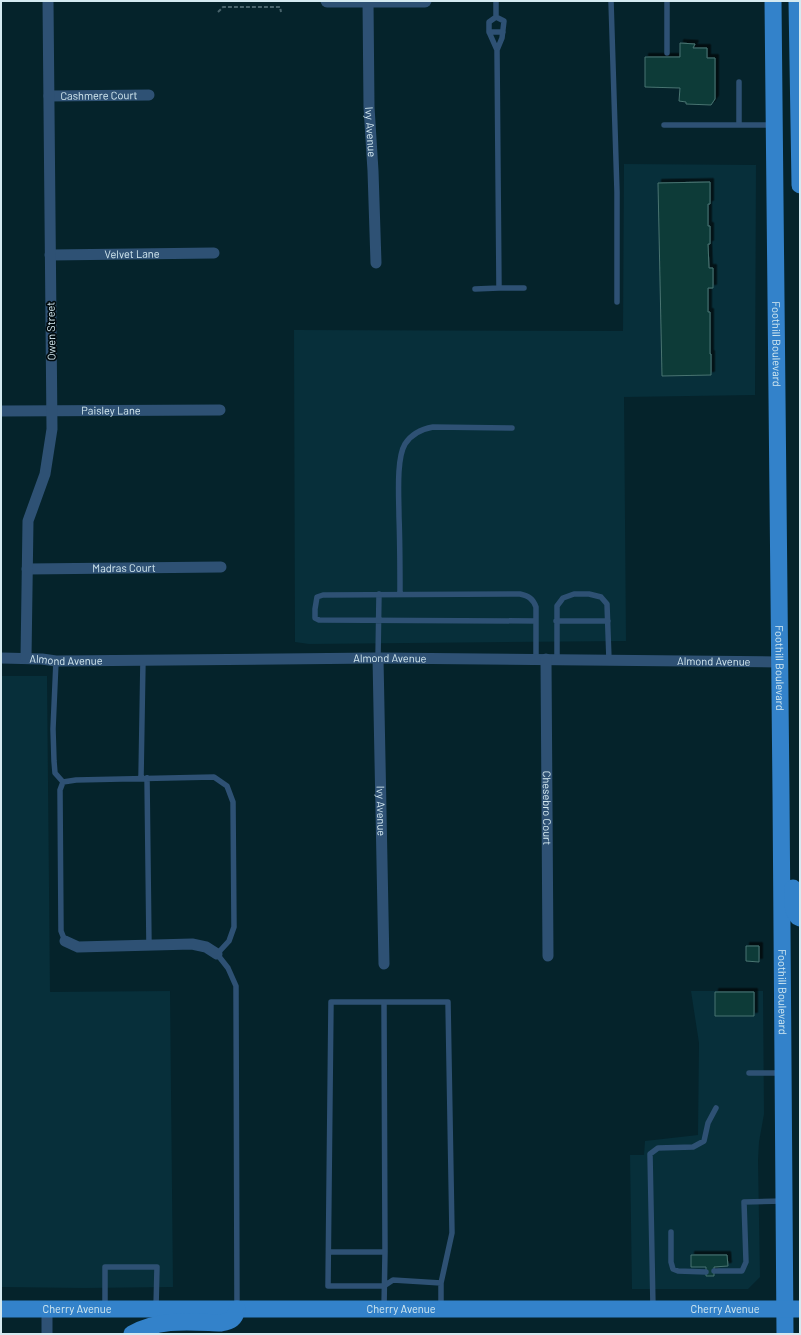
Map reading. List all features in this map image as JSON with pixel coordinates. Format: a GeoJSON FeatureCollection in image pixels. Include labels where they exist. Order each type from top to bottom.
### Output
{"type":"FeatureCollection","features":[{"type":"Feature","properties":{"kind":"main road","name":"Foothill Boulevard"},"geometry":{"type":"LineString","coordinates":[[773,1],[784,1201],[792,1309],[785,1334]]}},
{"type":"Feature","properties":{"kind":"main road"},"geometry":{"type":"LineString","coordinates":[[797,1],[800,185]]}},
{"type":"Feature","properties":{"kind":"main road"},"geometry":{"type":"LineString","coordinates":[[781,799],[792,828],[793,908],[795,914],[800,918]]}},
{"type":"Feature","properties":{"kind":"main road","name":"Cherry Avenue"},"geometry":{"type":"LineString","coordinates":[[1,1309],[792,1309]]}},
{"type":"Feature","properties":{"kind":"main road"},"geometry":{"type":"LineString","coordinates":[[132,1334],[164,1322],[230,1322],[235,1316],[237,1309]]}},
{"type":"Feature","properties":{"kind":"street","name":"Owen Street"},"geometry":{"type":"LineString","coordinates":[[26,658],[28,521],[45,474],[52,429],[48,1]]}},
{"type":"Feature","properties":{"kind":"street"},"geometry":{"type":"LineString","coordinates":[[327,1],[425,1]]}},
{"type":"Feature","properties":{"kind":"street","name":"Ivy Avenue"},"geometry":{"type":"LineString","coordinates":[[368,1],[369,107],[376,263]]}},
{"type":"Feature","properties":{"kind":"street","name":"Cashmere Court"},"geometry":{"type":"LineString","coordinates":[[49,96],[149,95]]}},
{"type":"Feature","properties":{"kind":"street","name":"Velvet Lane"},"geometry":{"type":"LineString","coordinates":[[50,255],[214,253]]}},
{"type":"Feature","properties":{"kind":"street","name":"Paisley Lane"},"geometry":{"type":"LineString","coordinates":[[1,411],[220,410]]}},
{"type":"Feature","properties":{"kind":"street","name":"Madras Court"},"geometry":{"type":"LineString","coordinates":[[27,569],[221,567]]}},
{"type":"Feature","properties":{"kind":"street","name":"Almond Avenue"},"geometry":{"type":"LineString","coordinates":[[1,658],[26,658],[56,661],[378,658],[779,662]]}},
{"type":"Feature","properties":{"kind":"street","name":"Ivy Avenue"},"geometry":{"type":"LineString","coordinates":[[378,658],[384,964]]}},
{"type":"Feature","properties":{"kind":"street","name":"Chesebro Court"},"geometry":{"type":"LineString","coordinates":[[546,659],[548,956]]}},
{"type":"Feature","properties":{"kind":"street"},"geometry":{"type":"LineString","coordinates":[[65,941],[78,946],[192,944],[206,947],[217,954]]}},
{"type":"Feature","properties":{"kind":"street"},"geometry":{"type":"LineString","coordinates":[[47,1309],[47,1334]]}},
{"type":"Feature","properties":{"kind":"lane"},"geometry":{"type":"LineString","coordinates":[[496,1],[496,17]]}},
{"type":"Feature","properties":{"kind":"lane"},"geometry":{"type":"LineString","coordinates":[[611,1],[617,192],[617,302]]}},
{"type":"Feature","properties":{"kind":"lane"},"geometry":{"type":"LineString","coordinates":[[667,1],[667,53]]}},
{"type":"Feature","properties":{"kind":"lane"},"geometry":{"type":"LineString","coordinates":[[496,17],[489,22],[489,32],[497,50]]}},
{"type":"Feature","properties":{"kind":"lane"},"geometry":{"type":"LineString","coordinates":[[496,17],[504,22],[503,32],[497,50],[499,288]]}},
{"type":"Feature","properties":{"kind":"lane"},"geometry":{"type":"LineString","coordinates":[[489,32],[503,32]]}},
{"type":"Feature","properties":{"kind":"lane"},"geometry":{"type":"LineString","coordinates":[[739,82],[739,125]]}},
{"type":"Feature","properties":{"kind":"lane"},"geometry":{"type":"LineString","coordinates":[[664,125],[774,125]]}},
{"type":"Feature","properties":{"kind":"lane"},"geometry":{"type":"LineString","coordinates":[[475,289],[524,288]]}},
{"type":"Feature","properties":{"kind":"lane"},"geometry":{"type":"LineString","coordinates":[[400,594],[399,482],[401,459],[406,443],[423,428],[512,428]]}},
{"type":"Feature","properties":{"kind":"lane"},"geometry":{"type":"LineString","coordinates":[[378,658],[379,594]]}},
{"type":"Feature","properties":{"kind":"lane"},"geometry":{"type":"LineString","coordinates":[[536,621],[320,620],[316,618],[315,609],[317,597],[323,595],[520,594],[528,596],[533,600],[536,607],[536,621],[546,659]]}},
{"type":"Feature","properties":{"kind":"lane"},"geometry":{"type":"LineString","coordinates":[[546,659],[556,621],[557,606],[563,598],[574,594],[589,594],[601,597],[607,604],[609,660]]}},
{"type":"Feature","properties":{"kind":"lane"},"geometry":{"type":"LineString","coordinates":[[556,621],[608,621]]}},
{"type":"Feature","properties":{"kind":"lane"},"geometry":{"type":"LineString","coordinates":[[143,659],[144,778],[149,945]]}},
{"type":"Feature","properties":{"kind":"lane"},"geometry":{"type":"LineString","coordinates":[[56,661],[53,729],[54,761],[55,773],[64,782]]}},
{"type":"Feature","properties":{"kind":"lane"},"geometry":{"type":"LineString","coordinates":[[64,782],[76,780],[214,777],[227,786],[233,802],[234,927],[229,941],[217,954],[228,968],[236,986],[237,1309]]}},
{"type":"Feature","properties":{"kind":"lane"},"geometry":{"type":"LineString","coordinates":[[64,782],[60,790],[62,931],[65,941]]}},
{"type":"Feature","properties":{"kind":"lane"},"geometry":{"type":"LineString","coordinates":[[440,1283],[393,1280],[384,1286],[328,1286],[331,1002],[448,1002],[452,1233],[440,1283],[440,1308]]}},
{"type":"Feature","properties":{"kind":"lane"},"geometry":{"type":"LineString","coordinates":[[384,1002],[384,1308]]}},
{"type":"Feature","properties":{"kind":"lane"},"geometry":{"type":"LineString","coordinates":[[749,1073],[783,1073]]}},
{"type":"Feature","properties":{"kind":"lane"},"geometry":{"type":"LineString","coordinates":[[653,1309],[650,1154],[658,1148],[692,1147],[704,1141],[708,1123],[716,1108]]}},
{"type":"Feature","properties":{"kind":"lane"},"geometry":{"type":"LineString","coordinates":[[714,1271],[742,1271],[746,1262],[744,1202],[784,1201]]}},
{"type":"Feature","properties":{"kind":"lane"},"geometry":{"type":"LineString","coordinates":[[671,1232],[671,1262],[673,1268],[678,1271],[706,1272]]}},
{"type":"Feature","properties":{"kind":"lane"},"geometry":{"type":"LineString","coordinates":[[329,1252],[385,1252]]}},
{"type":"Feature","properties":{"kind":"lane"},"geometry":{"type":"LineString","coordinates":[[105,1309],[105,1267],[157,1267],[156,1309]]}},
{"type":"Feature","properties":{"kind":"path"},"geometry":{"type":"LineString","coordinates":[[218,12],[223,7],[280,7],[281,12]]}},
{"type":"Feature","properties":{"kind":"shaded area"},"geometry":{"type":"Polygon","coordinates":[[[624,164],[756,165],[755,395],[624,397],[626,641],[309,644],[295,642],[294,330],[623,331],[624,164]]]}},
{"type":"Feature","properties":{"kind":"shaded area"},"geometry":{"type":"Polygon","coordinates":[[[1,676],[47,676],[50,992],[170,991],[173,1287],[1,1287],[1,676]]]}},
{"type":"Feature","properties":{"kind":"shaded area"},"geometry":{"type":"Polygon","coordinates":[[[691,991],[763,991],[764,1114],[759,1142],[758,1160],[760,1277],[748,1289],[632,1289],[630,1155],[644,1155],[645,1141],[698,1135],[699,1043],[691,991]]]}},
{"type":"Feature","properties":{"kind":"building"},"geometry":{"type":"Polygon","coordinates":[[[680,43],[695,44],[693,48],[707,48],[707,58],[715,58],[715,99],[711,105],[686,104],[686,102],[679,101],[680,88],[645,87],[645,57],[680,57],[680,43]]]}},
{"type":"Feature","properties":{"kind":"building"},"geometry":{"type":"Polygon","coordinates":[[[710,182],[708,226],[710,226],[710,244],[708,244],[709,268],[713,268],[713,288],[708,288],[708,312],[710,312],[711,375],[662,376],[658,183],[710,182]]]}},
{"type":"Feature","properties":{"kind":"building"},"geometry":{"type":"Polygon","coordinates":[[[746,946],[759,946],[759,962],[746,961],[746,946]]]}},
{"type":"Feature","properties":{"kind":"building"},"geometry":{"type":"Polygon","coordinates":[[[715,992],[754,992],[754,1016],[715,1016],[715,992]]]}},
{"type":"Feature","properties":{"kind":"building"},"geometry":{"type":"Polygon","coordinates":[[[691,1255],[727,1255],[728,1266],[714,1267],[714,1276],[706,1276],[706,1267],[691,1267],[691,1255]]]}}]}
